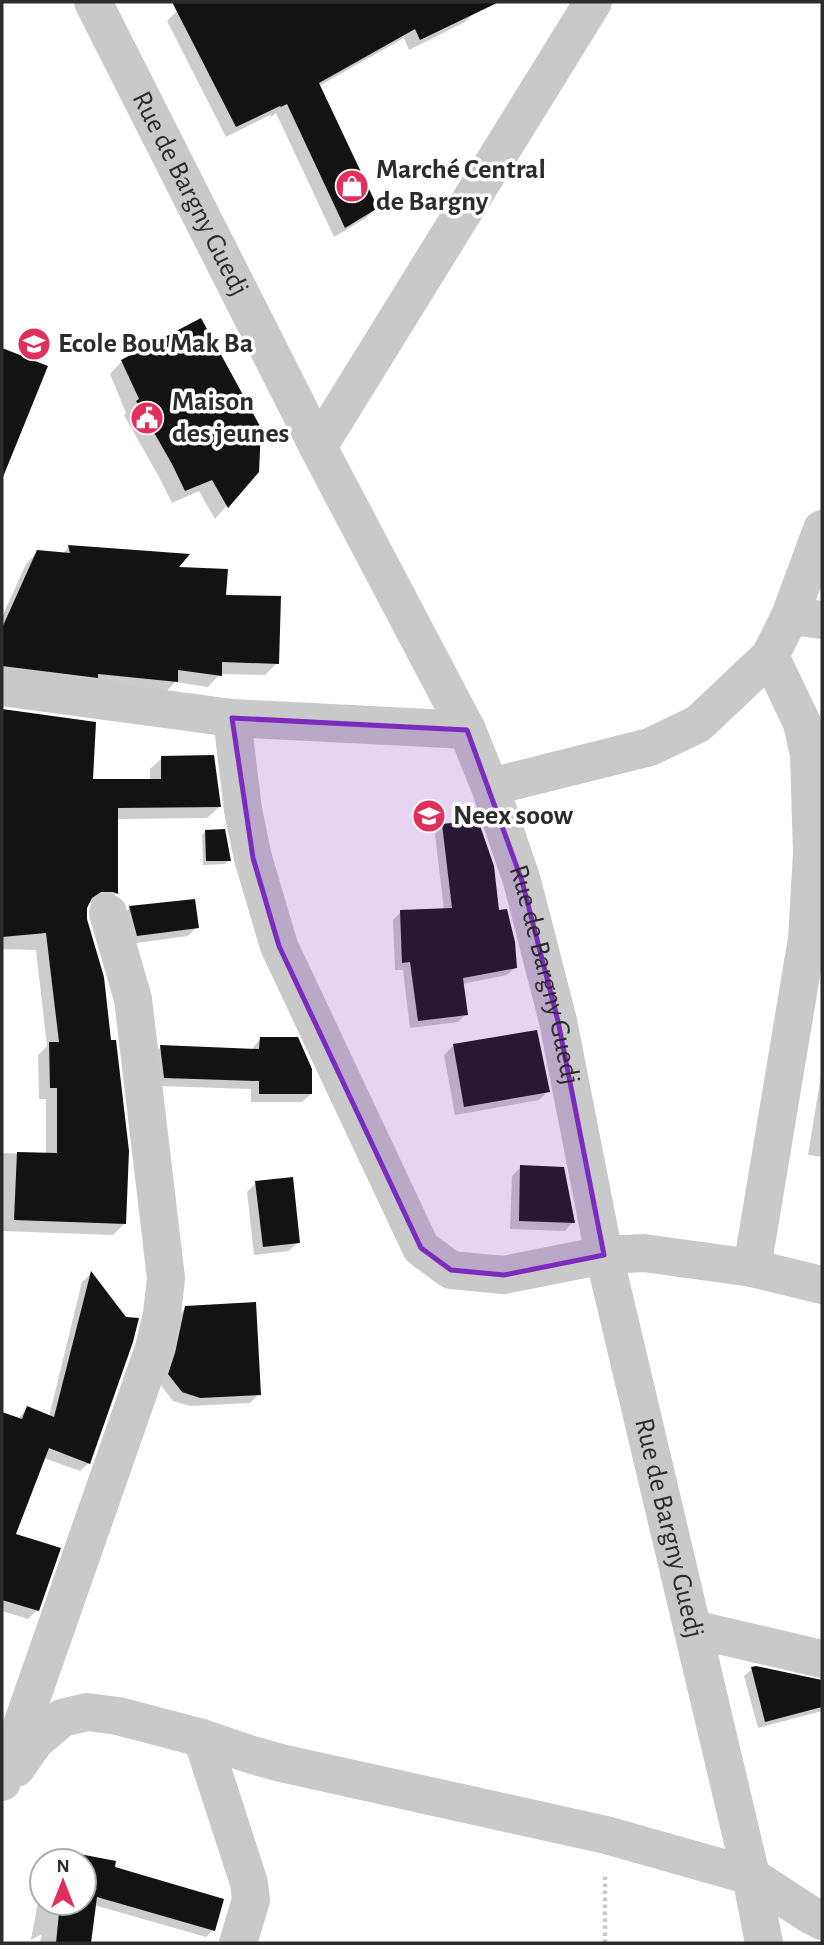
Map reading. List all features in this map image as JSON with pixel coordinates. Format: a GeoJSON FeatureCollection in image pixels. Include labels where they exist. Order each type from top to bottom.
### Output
{"type":"FeatureCollection","features":[{"type":"Feature","properties":{"kind":"street","name":"Rue de Bargny Guedj"},"geometry":{"type":"LineString","coordinates":[[93,2],[318,447],[467,730],[490,787],[522,881],[558,1021],[604,1255],[751,1876],[764,1943]]}},
{"type":"Feature","properties":{"kind":"street"},"geometry":{"type":"LineString","coordinates":[[318,447],[593,2]]}},
{"type":"Feature","properties":{"kind":"street"},"geometry":{"type":"LineString","coordinates":[[490,787],[650,747],[698,724],[806,618],[822,529]]}},
{"type":"Feature","properties":{"kind":"street"},"geometry":{"type":"LineString","coordinates":[[752,1268],[807,939],[812,853],[809,755],[802,723],[770,656]]}},
{"type":"Feature","properties":{"kind":"street"},"geometry":{"type":"LineString","coordinates":[[2,687],[232,718],[467,730]]}},
{"type":"Feature","properties":{"kind":"street"},"geometry":{"type":"LineString","coordinates":[[232,718],[243,810],[253,858],[279,946],[421,1248],[451,1269],[504,1275],[604,1255],[644,1253],[752,1268],[822,1284]]}},
{"type":"Feature","properties":{"kind":"street"},"geometry":{"type":"LineString","coordinates":[[2,1782],[154,1348],[162,1314],[166,1278],[132,999],[108,913]]}},
{"type":"Feature","properties":{"kind":"street"},"geometry":{"type":"LineString","coordinates":[[693,1629],[822,1659]]}},
{"type":"Feature","properties":{"kind":"street"},"geometry":{"type":"LineString","coordinates":[[2,1788],[35,1741],[62,1718],[87,1712],[118,1716],[202,1738],[281,1763],[606,1835],[751,1876],[822,1921]]}},
{"type":"Feature","properties":{"kind":"street"},"geometry":{"type":"LineString","coordinates":[[202,1738],[249,1884],[251,1900],[238,1943]]}},
{"type":"Feature","properties":{"kind":"path"},"geometry":{"type":"LineString","coordinates":[[605,1943],[606,1835]]}},
{"type":"Feature","properties":{"kind":"highlighted area"},"geometry":{"type":"Polygon","coordinates":[[[232,718],[467,730],[522,881],[558,1021],[604,1255],[504,1275],[451,1270],[421,1248],[279,946],[253,858],[232,718]]]}},
{"type":"Feature","properties":{"kind":"building"},"geometry":{"type":"Polygon","coordinates":[[[172,2],[499,2],[420,40],[415,29],[319,83],[378,208],[345,228],[287,104],[236,127],[172,2]]]}},
{"type":"Feature","properties":{"kind":"building"},"geometry":{"type":"Polygon","coordinates":[[[201,318],[261,428],[259,472],[228,508],[212,480],[185,491],[136,401],[139,399],[121,360],[201,318]]]}},
{"type":"Feature","properties":{"kind":"building"},"geometry":{"type":"Polygon","coordinates":[[[2,348],[48,366],[3,477],[2,477],[2,348]]]}},
{"type":"Feature","properties":{"kind":"building"},"geometry":{"type":"Polygon","coordinates":[[[68,545],[190,554],[179,567],[228,569],[226,595],[281,596],[279,664],[222,662],[222,676],[178,670],[178,682],[98,674],[98,678],[2,666],[2,628],[37,550],[70,553],[68,545]]]}},
{"type":"Feature","properties":{"kind":"building"},"geometry":{"type":"Polygon","coordinates":[[[2,709],[96,722],[93,779],[161,779],[161,756],[214,755],[221,807],[118,808],[118,894],[101,892],[92,898],[87,908],[87,919],[104,977],[111,1040],[116,1040],[129,1151],[126,1224],[14,1220],[17,1152],[57,1153],[57,1088],[50,1088],[49,1042],[59,1042],[46,933],[2,937],[2,709]]]}},
{"type":"Feature","properties":{"kind":"building"},"geometry":{"type":"Polygon","coordinates":[[[478,820],[494,866],[499,910],[507,909],[515,942],[517,968],[463,978],[468,1015],[418,1021],[410,962],[402,963],[400,910],[452,908],[442,824],[478,820]]]}},
{"type":"Feature","properties":{"kind":"building"},"geometry":{"type":"Polygon","coordinates":[[[225,829],[231,861],[206,861],[205,830],[225,829]]]}},
{"type":"Feature","properties":{"kind":"building"},"geometry":{"type":"Polygon","coordinates":[[[195,899],[199,928],[137,936],[129,906],[195,899]]]}},
{"type":"Feature","properties":{"kind":"building"},"geometry":{"type":"Polygon","coordinates":[[[537,1030],[550,1092],[464,1107],[453,1044],[537,1030]]]}},
{"type":"Feature","properties":{"kind":"building"},"geometry":{"type":"Polygon","coordinates":[[[260,1037],[298,1037],[312,1069],[312,1094],[259,1094],[259,1081],[164,1078],[160,1045],[259,1049],[260,1037]]]}},
{"type":"Feature","properties":{"kind":"building"},"geometry":{"type":"Polygon","coordinates":[[[520,1165],[564,1167],[575,1223],[519,1221],[520,1165]]]}},
{"type":"Feature","properties":{"kind":"building"},"geometry":{"type":"Polygon","coordinates":[[[293,1177],[300,1243],[263,1247],[255,1181],[293,1177]]]}},
{"type":"Feature","properties":{"kind":"building"},"geometry":{"type":"Polygon","coordinates":[[[91,1271],[126,1317],[139,1318],[90,1464],[49,1448],[16,1534],[61,1548],[39,1611],[2,1600],[2,1412],[22,1419],[27,1406],[54,1417],[91,1271]]]}},
{"type":"Feature","properties":{"kind":"building"},"geometry":{"type":"Polygon","coordinates":[[[256,1302],[261,1395],[200,1398],[182,1392],[168,1374],[185,1306],[256,1302]]]}},
{"type":"Feature","properties":{"kind":"building"},"geometry":{"type":"Polygon","coordinates":[[[751,1667],[822,1680],[822,1707],[765,1722],[751,1667]]]}},
{"type":"Feature","properties":{"kind":"building"},"geometry":{"type":"Polygon","coordinates":[[[98,1858],[116,1861],[115,1867],[224,1899],[215,1931],[98,1897],[98,1858]]]}},
{"type":"Feature","properties":{"kind":"building"},"geometry":{"type":"Polygon","coordinates":[[[59,1917],[94,1917],[91,1943],[56,1943],[59,1917]]]}},
{"type":"Feature","properties":{"kind":"place","name":"Marché Central de Bargny"},"geometry":{"type":"Point","coordinates":[352,186]}},
{"type":"Feature","properties":{"kind":"place","name":"Ecole Bou Mak Ba"},"geometry":{"type":"Point","coordinates":[34,344]}},
{"type":"Feature","properties":{"kind":"place","name":"Maison des jeunes"},"geometry":{"type":"Point","coordinates":[147,418]}},
{"type":"Feature","properties":{"kind":"place","name":"Neex soow"},"geometry":{"type":"Point","coordinates":[429,816]}}]}
